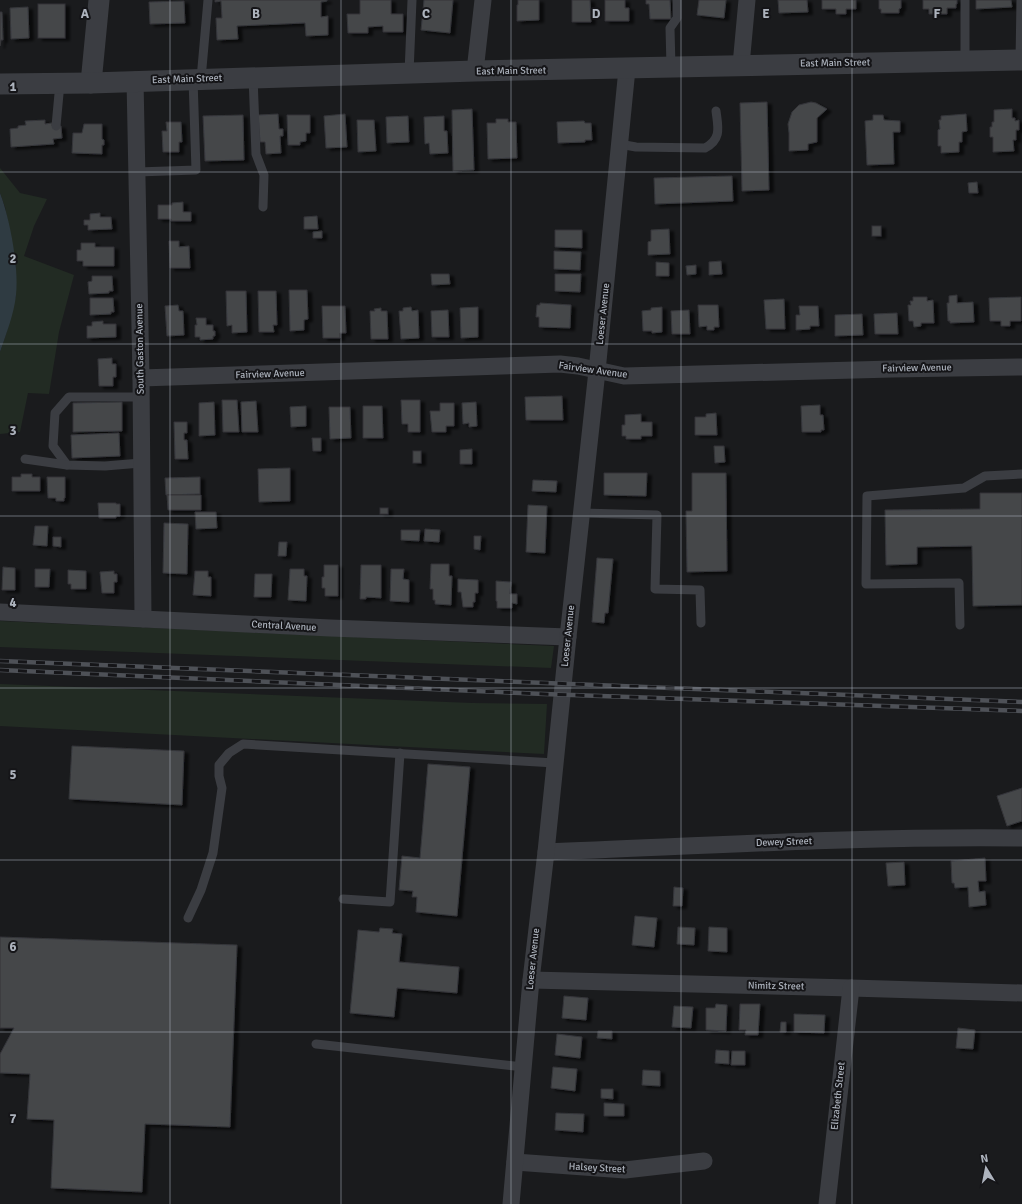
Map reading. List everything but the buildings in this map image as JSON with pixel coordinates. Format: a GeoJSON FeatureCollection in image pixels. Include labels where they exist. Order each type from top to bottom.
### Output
{"type":"FeatureCollection","features":[{"type":"Feature","properties":{"kind":"street"},"geometry":{"type":"LineString","coordinates":[[91,83],[99,0]]}},
{"type":"Feature","properties":{"kind":"street"},"geometry":{"type":"LineString","coordinates":[[475,71],[483,0]]}},
{"type":"Feature","properties":{"kind":"street"},"geometry":{"type":"LineString","coordinates":[[741,65],[747,0]]}},
{"type":"Feature","properties":{"kind":"street","name":"East Main Street"},"geometry":{"type":"LineString","coordinates":[[0,84],[91,83],[135,80],[475,71],[1021,60]]}},
{"type":"Feature","properties":{"kind":"street","name":"Loeser Avenue"},"geometry":{"type":"LineString","coordinates":[[511,1204],[530,980],[546,852],[597,371],[627,69]]}},
{"type":"Feature","properties":{"kind":"street","name":"South Gaston Avenue"},"geometry":{"type":"LineString","coordinates":[[135,80],[141,378],[143,618]]}},
{"type":"Feature","properties":{"kind":"street","name":"Fairview Avenue"},"geometry":{"type":"LineString","coordinates":[[141,378],[560,364],[578,366],[624,376],[1022,367]]}},
{"type":"Feature","properties":{"kind":"street","name":"Central Avenue"},"geometry":{"type":"LineString","coordinates":[[0,612],[330,628],[568,637]]}},
{"type":"Feature","properties":{"kind":"street","name":"Dewey Street"},"geometry":{"type":"LineString","coordinates":[[546,852],[864,839],[951,837],[1022,838]]}},
{"type":"Feature","properties":{"kind":"street","name":"Nimitz Street"},"geometry":{"type":"LineString","coordinates":[[530,980],[1022,994]]}},
{"type":"Feature","properties":{"kind":"street","name":"Elizabeth Street"},"geometry":{"type":"LineString","coordinates":[[826,1204],[851,988]]}},
{"type":"Feature","properties":{"kind":"street","name":"Halsey Street"},"geometry":{"type":"LineString","coordinates":[[515,1162],[625,1170],[704,1161]]}},
{"type":"Feature","properties":{"kind":"lane"},"geometry":{"type":"LineString","coordinates":[[137,172],[196,170],[197,79],[208,0]]}},
{"type":"Feature","properties":{"kind":"lane"},"geometry":{"type":"LineString","coordinates":[[409,73],[412,0]]}},
{"type":"Feature","properties":{"kind":"lane"},"geometry":{"type":"LineString","coordinates":[[671,68],[670,28],[677,18],[677,0]]}},
{"type":"Feature","properties":{"kind":"lane"},"geometry":{"type":"LineString","coordinates":[[965,0],[965,61]]}},
{"type":"Feature","properties":{"kind":"lane"},"geometry":{"type":"LineString","coordinates":[[1021,0],[1021,60]]}},
{"type":"Feature","properties":{"kind":"lane"},"geometry":{"type":"LineString","coordinates":[[252,77],[256,154],[264,175],[263,207]]}},
{"type":"Feature","properties":{"kind":"lane"},"geometry":{"type":"LineString","coordinates":[[56,126],[60,83]]}},
{"type":"Feature","properties":{"kind":"lane"},"geometry":{"type":"LineString","coordinates":[[619,144],[636,147],[705,148],[713,144],[718,135],[716,111]]}},
{"type":"Feature","properties":{"kind":"lane"},"geometry":{"type":"LineString","coordinates":[[67,465],[53,446],[55,413],[69,397],[141,397]]}},
{"type":"Feature","properties":{"kind":"lane"},"geometry":{"type":"LineString","coordinates":[[25,459],[67,465],[105,466],[141,463]]}},
{"type":"Feature","properties":{"kind":"lane"},"geometry":{"type":"LineString","coordinates":[[960,625],[959,583],[866,584],[867,496],[964,488],[985,476],[1022,474]]}},
{"type":"Feature","properties":{"kind":"lane"},"geometry":{"type":"LineString","coordinates":[[582,513],[657,515],[655,588],[700,590],[701,623]]}},
{"type":"Feature","properties":{"kind":"lane"},"geometry":{"type":"LineString","coordinates":[[188,918],[213,853],[222,788],[219,776],[219,765],[229,753],[243,744],[555,763]]}},
{"type":"Feature","properties":{"kind":"lane"},"geometry":{"type":"LineString","coordinates":[[342,899],[390,902],[400,753]]}},
{"type":"Feature","properties":{"kind":"lane"},"geometry":{"type":"LineString","coordinates":[[316,1044],[523,1067]]}},
{"type":"Feature","properties":{"kind":"shaded area"},"geometry":{"type":"Polygon","coordinates":[[[0,168],[20,193],[47,199],[34,226],[24,256],[74,275],[59,332],[49,394],[28,393],[20,432],[0,434],[0,352],[16,295],[16,264],[5,207],[0,193],[0,168]]]}},
{"type":"Feature","properties":{"kind":"shaded area"},"geometry":{"type":"Polygon","coordinates":[[[0,193],[13,243],[17,284],[14,309],[0,352],[0,193]]]}},
{"type":"Feature","properties":{"kind":"shaded area"},"geometry":{"type":"Polygon","coordinates":[[[0,621],[554,646],[551,668],[0,647],[0,621]]]}},
{"type":"Feature","properties":{"kind":"shaded area"},"geometry":{"type":"Polygon","coordinates":[[[0,684],[472,703],[547,704],[544,754],[0,726],[0,684]]]}},
{"type":"Feature","properties":{"kind":"railway"},"geometry":{"type":"LineString","coordinates":[[0,661],[1022,702]]}},
{"type":"Feature","properties":{"kind":"railway"},"geometry":{"type":"LineString","coordinates":[[0,670],[544,694],[1022,711]]}}]}
